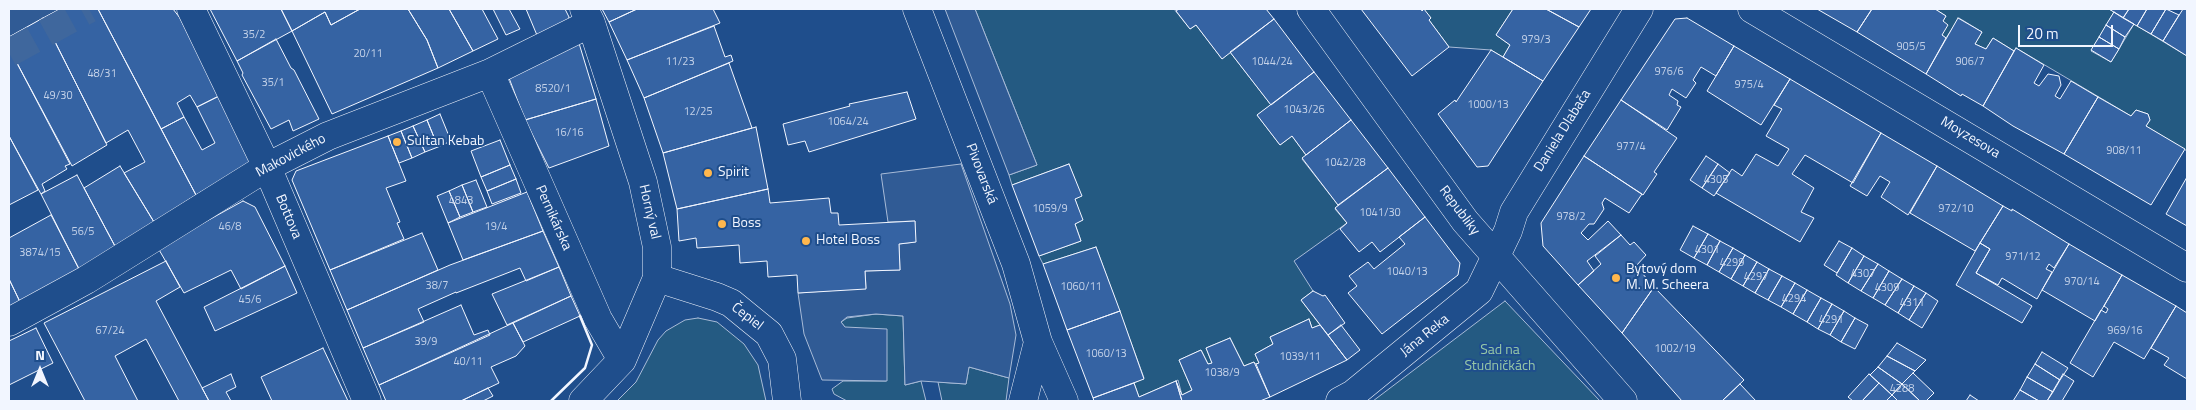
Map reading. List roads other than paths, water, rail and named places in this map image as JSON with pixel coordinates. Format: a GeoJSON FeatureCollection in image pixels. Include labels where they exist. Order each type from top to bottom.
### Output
{"type":"FeatureCollection","features":[{"type":"Feature","properties":{"kind":"street","name":"Bottova"},"geometry":{"type":"LineString","coordinates":[[191,9],[267,167],[367,401]]}},
{"type":"Feature","properties":{"kind":"street","name":"Pivovarská"},"geometry":{"type":"LineString","coordinates":[[917,9],[1016,264],[1038,342],[1064,401]]}},
{"type":"Feature","properties":{"kind":"street","name":"Republiky"},"geometry":{"type":"LineString","coordinates":[[1311,9],[1465,220],[1496,258],[1623,401]]}},
{"type":"Feature","properties":{"kind":"street","name":"Daniela Dlabača"},"geometry":{"type":"LineString","coordinates":[[1496,258],[1514,212],[1639,9]]}},
{"type":"Feature","properties":{"kind":"street","name":"Moyzesova"},"geometry":{"type":"LineString","coordinates":[[1752,9],[2187,268]]}},
{"type":"Feature","properties":{"kind":"street","name":"Makovického"},"geometry":{"type":"LineString","coordinates":[[9,322],[86,280],[267,167],[328,136],[490,73],[587,16]]}},
{"type":"Feature","properties":{"kind":"street","name":"Horný val"},"geometry":{"type":"LineString","coordinates":[[583,401],[622,360],[657,278],[657,247],[643,182],[587,16]]}},
{"type":"Feature","properties":{"kind":"street","name":"Pernikárska"},"geometry":{"type":"LineString","coordinates":[[490,73],[598,318],[622,360]]}},
{"type":"Feature","properties":{"kind":"street","name":"Jána Reka"},"geometry":{"type":"LineString","coordinates":[[1340,401],[1360,388],[1479,291],[1496,258]]}},
{"type":"Feature","properties":{"kind":"street","name":"Čepiel"},"geometry":{"type":"LineString","coordinates":[[657,278],[731,303],[769,334],[782,359],[787,401]]}},
{"type":"Feature","properties":{"kind":"street"},"geometry":{"type":"LineString","coordinates":[[1023,401],[1038,342]]}},
{"type":"Feature","properties":{"kind":"tunnel"},"geometry":{"type":"LineString","coordinates":[[9,53],[89,9]]}},
{"type":"Feature","properties":{"kind":"place","name":"Sultan Kebab"},"geometry":{"type":"Point","coordinates":[397,142]}},
{"type":"Feature","properties":{"kind":"place","name":"Spirit"},"geometry":{"type":"Point","coordinates":[708,173]}},
{"type":"Feature","properties":{"kind":"place","name":"Boss"},"geometry":{"type":"Point","coordinates":[722,224]}},
{"type":"Feature","properties":{"kind":"place","name":"Hotel Boss"},"geometry":{"type":"Point","coordinates":[806,241]}},
{"type":"Feature","properties":{"kind":"place","name":"Bytový dom M. M. Scheera"},"geometry":{"type":"Point","coordinates":[1616,278]}},
{"type":"Feature","properties":{"kind":"park label","name":"Sad na Studničkách"},"geometry":{"type":"Point","coordinates":[1500,360]}}]}
